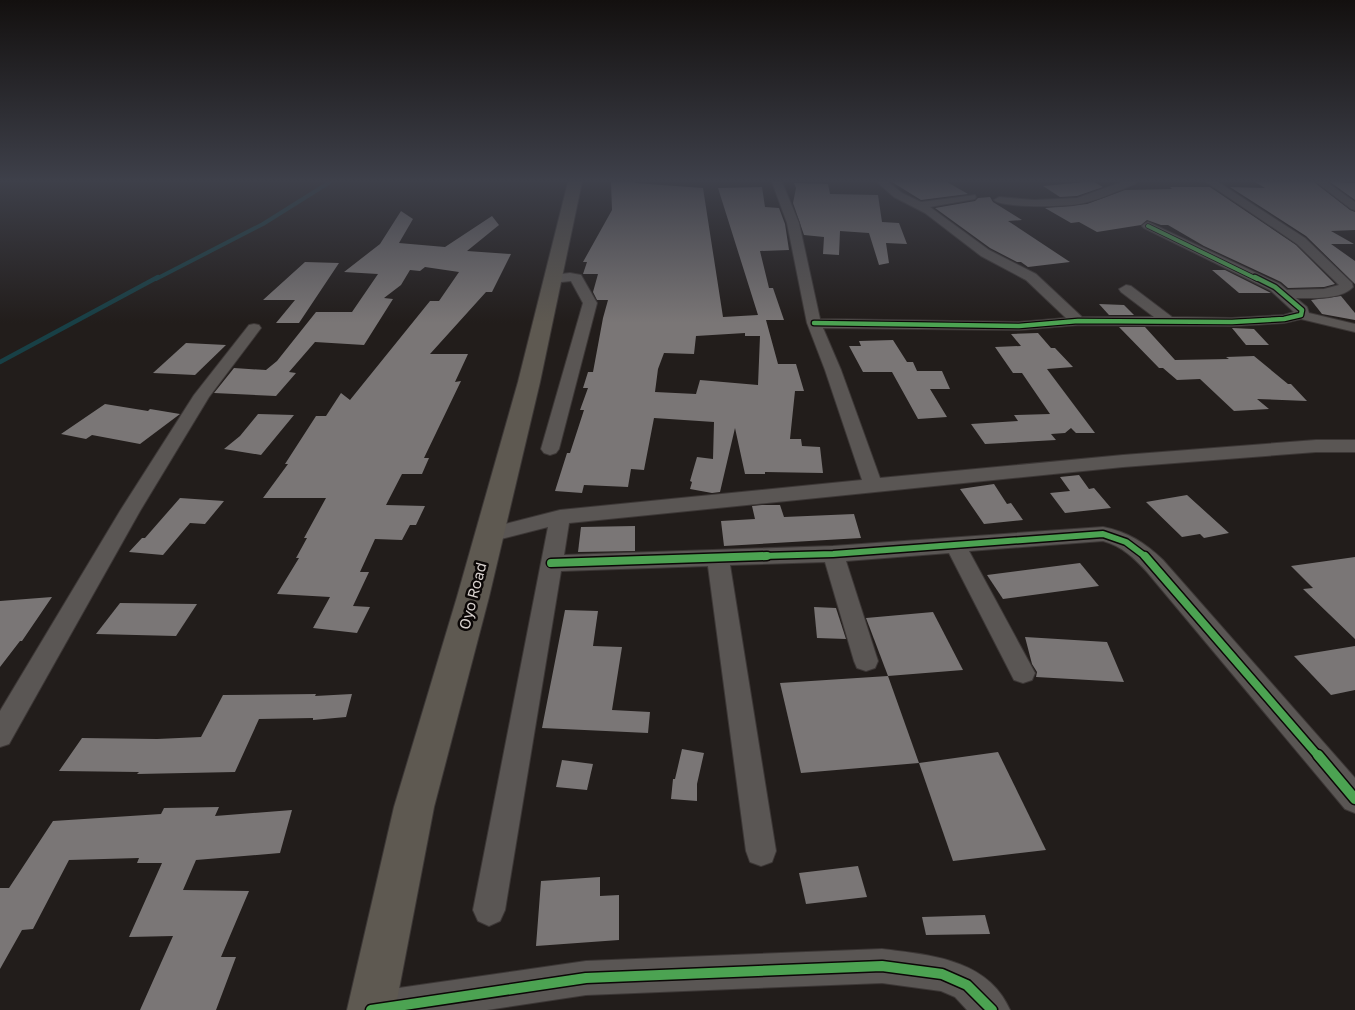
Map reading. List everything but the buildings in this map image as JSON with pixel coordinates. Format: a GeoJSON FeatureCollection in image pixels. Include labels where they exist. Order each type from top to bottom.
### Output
{"type":"FeatureCollection","features":[{"type":"Feature","properties":{"kind":"highway","name":"Oyo Road"},"geometry":{"type":"LineString","coordinates":[[371,1010],[414,806],[529,382],[564,229]]}},
{"type":"Feature","properties":{"kind":"street"},"geometry":{"type":"LineString","coordinates":[[794,229],[814,323],[833,370],[873,484]]}},
{"type":"Feature","properties":{"kind":"street"},"geometry":{"type":"LineString","coordinates":[[953,229],[985,253],[1031,277],[1078,321]]}},
{"type":"Feature","properties":{"kind":"street"},"geometry":{"type":"LineString","coordinates":[[1155,229],[1275,287],[1302,310],[1301,315]]}},
{"type":"Feature","properties":{"kind":"street"},"geometry":{"type":"LineString","coordinates":[[1282,229],[1300,241],[1345,283],[1346,287],[1326,292],[1284,294]]}},
{"type":"Feature","properties":{"kind":"street"},"geometry":{"type":"LineString","coordinates":[[550,449],[590,303],[576,278],[552,280]]}},
{"type":"Feature","properties":{"kind":"street"},"geometry":{"type":"LineString","coordinates":[[1126,288],[1170,322]]}},
{"type":"Feature","properties":{"kind":"street"},"geometry":{"type":"LineString","coordinates":[[814,323],[1019,326],[1078,321],[1232,322],[1284,319],[1301,315],[1355,328]]}},
{"type":"Feature","properties":{"kind":"street"},"geometry":{"type":"LineString","coordinates":[[0,735],[140,494],[202,395],[254,328]]}},
{"type":"Feature","properties":{"kind":"street"},"geometry":{"type":"LineString","coordinates":[[489,535],[560,517],[873,484],[1123,461],[1316,446],[1355,446]]}},
{"type":"Feature","properties":{"kind":"street"},"geometry":{"type":"LineString","coordinates":[[489,910],[560,517]]}},
{"type":"Feature","properties":{"kind":"street"},"geometry":{"type":"LineString","coordinates":[[551,563],[833,554],[1103,534],[1119,537],[1135,546],[1277,706],[1355,799]]}},
{"type":"Feature","properties":{"kind":"street"},"geometry":{"type":"LineString","coordinates":[[955,545],[1023,673]]}},
{"type":"Feature","properties":{"kind":"street"},"geometry":{"type":"LineString","coordinates":[[833,554],[866,661]]}},
{"type":"Feature","properties":{"kind":"street"},"geometry":{"type":"LineString","coordinates":[[718,557],[761,851]]}},
{"type":"Feature","properties":{"kind":"street"},"geometry":{"type":"LineString","coordinates":[[371,1010],[586,978],[882,966],[942,974],[967,985],[992,1010]]}},
{"type":"Feature","properties":{"kind":"waterway"},"geometry":{"type":"LineString","coordinates":[[156,279],[253,229]]}},
{"type":"Feature","properties":{"kind":"waterway"},"geometry":{"type":"LineString","coordinates":[[0,362],[158,277]]}},
{"type":"Feature","properties":{"kind":"cycle path"},"geometry":{"type":"LineString","coordinates":[[814,323],[1019,326],[1078,321],[1232,322],[1284,319],[1301,315],[1302,310],[1275,287],[1155,229]]}},
{"type":"Feature","properties":{"kind":"cycle path"},"geometry":{"type":"LineString","coordinates":[[551,563],[833,554],[1103,534],[1112,536],[1132,545],[1155,566],[1355,799]]}},
{"type":"Feature","properties":{"kind":"cycle path"},"geometry":{"type":"LineString","coordinates":[[371,1010],[586,978],[882,966],[942,974],[967,985],[992,1010]]}}]}
